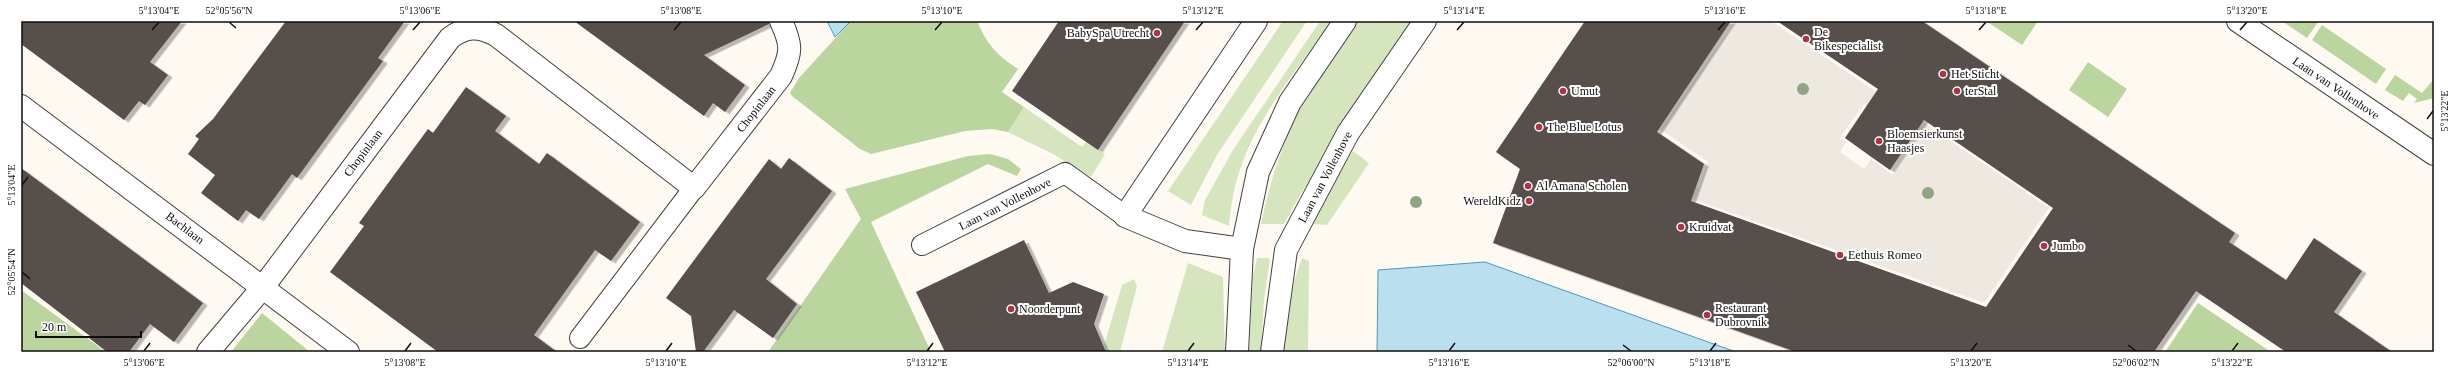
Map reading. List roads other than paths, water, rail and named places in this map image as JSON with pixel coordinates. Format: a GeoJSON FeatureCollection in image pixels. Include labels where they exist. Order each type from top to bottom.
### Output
{"type":"FeatureCollection","features":[{"type":"Feature","properties":{"kind":"street","name":"Chopinlaan"},"geometry":{"type":"LineString","coordinates":[[208,352],[263,287],[450,38],[467,24],[482,28],[496,35],[694,188],[781,76],[789,59],[790,41],[781,21]]}},
{"type":"Feature","properties":{"kind":"street"},"geometry":{"type":"LineString","coordinates":[[1125,216],[1256,21]]}},
{"type":"Feature","properties":{"kind":"street"},"geometry":{"type":"LineString","coordinates":[[1237,352],[1242,249],[1258,172],[1290,102],[1345,21]]}},
{"type":"Feature","properties":{"kind":"street","name":"Laan van Vollenhove"},"geometry":{"type":"LineString","coordinates":[[1272,352],[1286,250],[1348,133],[1425,21]]}},
{"type":"Feature","properties":{"kind":"street","name":"Laan van Vollenhove"},"geometry":{"type":"LineString","coordinates":[[2238,21],[2434,154]]}},
{"type":"Feature","properties":{"kind":"street","name":"Bachlaan"},"geometry":{"type":"LineString","coordinates":[[21,106],[348,352]]}},
{"type":"Feature","properties":{"kind":"street","name":"Laan van Vollenhove"},"geometry":{"type":"LineString","coordinates":[[1125,216],[1185,241],[1242,249]]}},
{"type":"Feature","properties":{"kind":"lane","name":"Laan van Vollenhove"},"geometry":{"type":"LineString","coordinates":[[922,245],[1065,173],[1125,216]]}},
{"type":"Feature","properties":{"kind":"lane","name":"Chopinlaan"},"geometry":{"type":"LineString","coordinates":[[580,338],[694,188]]}},
{"type":"Feature","properties":{"kind":"water"},"geometry":{"type":"Polygon","coordinates":[[[827,21],[851,21],[835,37],[827,21]]]}},
{"type":"Feature","properties":{"kind":"water"},"geometry":{"type":"Polygon","coordinates":[[[1485,262],[1736,352],[1377,352],[1378,270],[1485,262]]]}},
{"type":"Feature","properties":{"kind":"place","name":"BabySpa Utrecht"},"geometry":{"type":"Point","coordinates":[1157,33]}},
{"type":"Feature","properties":{"kind":"place","name":"De Bikespecialist"},"geometry":{"type":"Point","coordinates":[1806,39]}},
{"type":"Feature","properties":{"kind":"place","name":"Het Sticht"},"geometry":{"type":"Point","coordinates":[1943,74]}},
{"type":"Feature","properties":{"kind":"place","name":"Umut"},"geometry":{"type":"Point","coordinates":[1563,91]}},
{"type":"Feature","properties":{"kind":"place","name":"terStal"},"geometry":{"type":"Point","coordinates":[1957,91]}},
{"type":"Feature","properties":{"kind":"place","name":"The Blue Lotus"},"geometry":{"type":"Point","coordinates":[1539,127]}},
{"type":"Feature","properties":{"kind":"place","name":"Bloemsierkunst Haasjes"},"geometry":{"type":"Point","coordinates":[1879,141]}},
{"type":"Feature","properties":{"kind":"place","name":"Al Amana Scholen"},"geometry":{"type":"Point","coordinates":[1528,186]}},
{"type":"Feature","properties":{"kind":"place","name":"WereldKidz"},"geometry":{"type":"Point","coordinates":[1529,201]}},
{"type":"Feature","properties":{"kind":"place","name":"Kruidvat"},"geometry":{"type":"Point","coordinates":[1681,227]}},
{"type":"Feature","properties":{"kind":"place","name":"Jumbo"},"geometry":{"type":"Point","coordinates":[2044,246]}},
{"type":"Feature","properties":{"kind":"place","name":"Eethuis Romeo"},"geometry":{"type":"Point","coordinates":[1840,255]}},
{"type":"Feature","properties":{"kind":"place","name":"Noorderpunt"},"geometry":{"type":"Point","coordinates":[1011,309]}},
{"type":"Feature","properties":{"kind":"place","name":"Restaurant Dubrovnik"},"geometry":{"type":"Point","coordinates":[1707,315]}}]}
